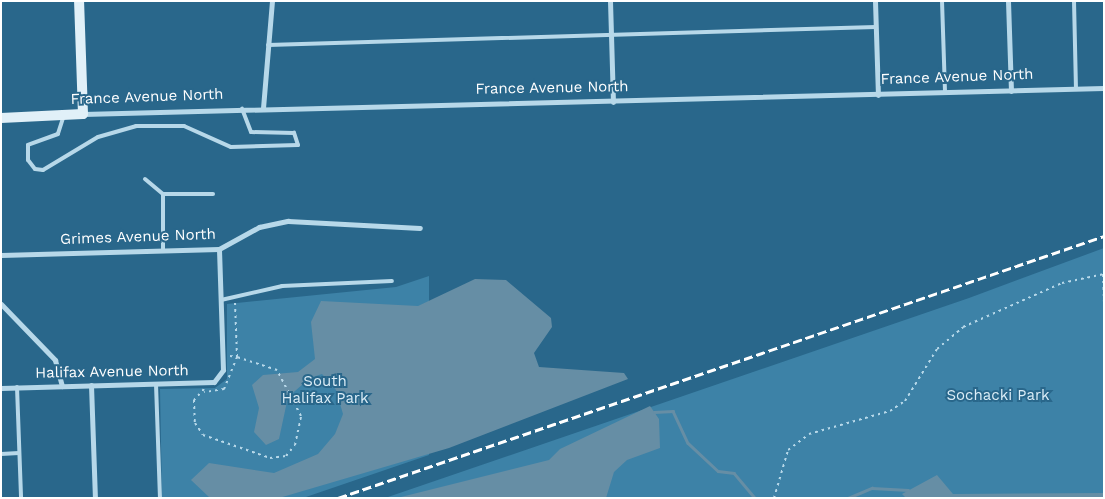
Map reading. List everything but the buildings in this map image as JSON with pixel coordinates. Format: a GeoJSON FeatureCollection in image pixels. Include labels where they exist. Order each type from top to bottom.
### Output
{"type":"FeatureCollection","features":[{"type":"Feature","properties":{"kind":"street"},"geometry":{"type":"LineString","coordinates":[[79,1],[83,114]]}},
{"type":"Feature","properties":{"kind":"street"},"geometry":{"type":"LineString","coordinates":[[263,108],[272,1]]}},
{"type":"Feature","properties":{"kind":"street"},"geometry":{"type":"LineString","coordinates":[[610,1],[613,102]]}},
{"type":"Feature","properties":{"kind":"street"},"geometry":{"type":"LineString","coordinates":[[875,1],[878,95]]}},
{"type":"Feature","properties":{"kind":"street"},"geometry":{"type":"LineString","coordinates":[[1008,1],[1010,91]]}},
{"type":"Feature","properties":{"kind":"street","name":"France Avenue North"},"geometry":{"type":"LineString","coordinates":[[1,118],[242,108],[613,102],[1104,88]]}},
{"type":"Feature","properties":{"kind":"street","name":"Grimes Avenue North"},"geometry":{"type":"LineString","coordinates":[[1,255],[219,249],[273,223],[420,228]]}},
{"type":"Feature","properties":{"kind":"street"},"geometry":{"type":"LineString","coordinates":[[219,249],[222,355]]}},
{"type":"Feature","properties":{"kind":"street"},"geometry":{"type":"LineString","coordinates":[[1,304],[55,360],[62,386]]}},
{"type":"Feature","properties":{"kind":"street","name":"Halifax Avenue North"},"geometry":{"type":"LineString","coordinates":[[1,388],[204,382],[221,376],[222,355]]}},
{"type":"Feature","properties":{"kind":"street"},"geometry":{"type":"LineString","coordinates":[[91,385],[95,498]]}},
{"type":"Feature","properties":{"kind":"lane"},"geometry":{"type":"LineString","coordinates":[[942,1],[945,93]]}},
{"type":"Feature","properties":{"kind":"lane"},"geometry":{"type":"LineString","coordinates":[[1074,1],[1076,89]]}},
{"type":"Feature","properties":{"kind":"lane"},"geometry":{"type":"LineString","coordinates":[[268,46],[876,28]]}},
{"type":"Feature","properties":{"kind":"lane"},"geometry":{"type":"LineString","coordinates":[[64,115],[63,129],[58,134],[28,145],[28,160],[35,168],[43,170],[98,137],[136,126],[184,126],[231,147],[298,145],[294,133],[252,132],[242,108]]}},
{"type":"Feature","properties":{"kind":"lane"},"geometry":{"type":"LineString","coordinates":[[144,179],[162,194],[213,194]]}},
{"type":"Feature","properties":{"kind":"lane"},"geometry":{"type":"LineString","coordinates":[[162,194],[163,250]]}},
{"type":"Feature","properties":{"kind":"lane"},"geometry":{"type":"LineString","coordinates":[[221,300],[282,286],[392,281]]}},
{"type":"Feature","properties":{"kind":"lane"},"geometry":{"type":"LineString","coordinates":[[156,384],[160,498]]}},
{"type":"Feature","properties":{"kind":"lane"},"geometry":{"type":"LineString","coordinates":[[17,387],[21,498]]}},
{"type":"Feature","properties":{"kind":"lane"},"geometry":{"type":"LineString","coordinates":[[1,454],[20,453]]}},
{"type":"Feature","properties":{"kind":"path"},"geometry":{"type":"LineString","coordinates":[[774,498],[788,450],[809,434],[890,411],[905,401],[937,349],[963,327],[1062,283],[1103,274],[1104,310]]}},
{"type":"Feature","properties":{"kind":"path"},"geometry":{"type":"LineString","coordinates":[[222,355],[237,357],[277,370],[292,395],[301,416],[301,432],[286,456],[270,458],[202,435],[195,423],[194,400],[196,394],[224,389],[237,357],[235,298]]}},
{"type":"Feature","properties":{"kind":"path"},"geometry":{"type":"LineString","coordinates":[[204,382],[204,392]]}},
{"type":"Feature","properties":{"kind":"green space","name":"Sochacki Park"},"geometry":{"type":"Polygon","coordinates":[[[1104,248],[1104,498],[385,498],[969,298],[1104,248]]]}},
{"type":"Feature","properties":{"kind":"green space","name":"South Halifax Park"},"geometry":{"type":"Polygon","coordinates":[[[429,276],[429,455],[303,498],[162,498],[160,389],[215,388],[227,379],[227,304],[396,287],[429,276]]]}},
{"type":"Feature","properties":{"kind":"shaded area"},"geometry":{"type":"Polygon","coordinates":[[[475,279],[506,280],[551,318],[552,327],[534,353],[539,367],[624,373],[628,379],[449,448],[279,498],[210,498],[191,480],[209,463],[274,473],[318,454],[335,434],[343,414],[336,390],[322,374],[310,378],[288,397],[279,439],[266,445],[254,432],[259,408],[252,385],[263,375],[298,372],[315,359],[311,322],[321,301],[418,306],[475,279]]]}},
{"type":"Feature","properties":{"kind":"shaded area"},"geometry":{"type":"Polygon","coordinates":[[[650,406],[659,419],[660,448],[627,460],[614,472],[606,498],[397,498],[549,460],[560,449],[650,406]]]}},
{"type":"Feature","properties":{"kind":"shaded area"},"geometry":{"type":"Polygon","coordinates":[[[937,475],[953,494],[1104,493],[1104,498],[906,498],[902,494],[937,475]]]}},
{"type":"Feature","properties":{"kind":"waterway"},"geometry":{"type":"LineString","coordinates":[[654,412],[673,411],[688,443],[718,471],[734,473],[755,498]]}},
{"type":"Feature","properties":{"kind":"waterway"},"geometry":{"type":"LineString","coordinates":[[848,498],[872,488],[908,490]]}},
{"type":"Feature","properties":{"kind":"railway"},"geometry":{"type":"LineString","coordinates":[[338,498],[1104,236]]}}]}
